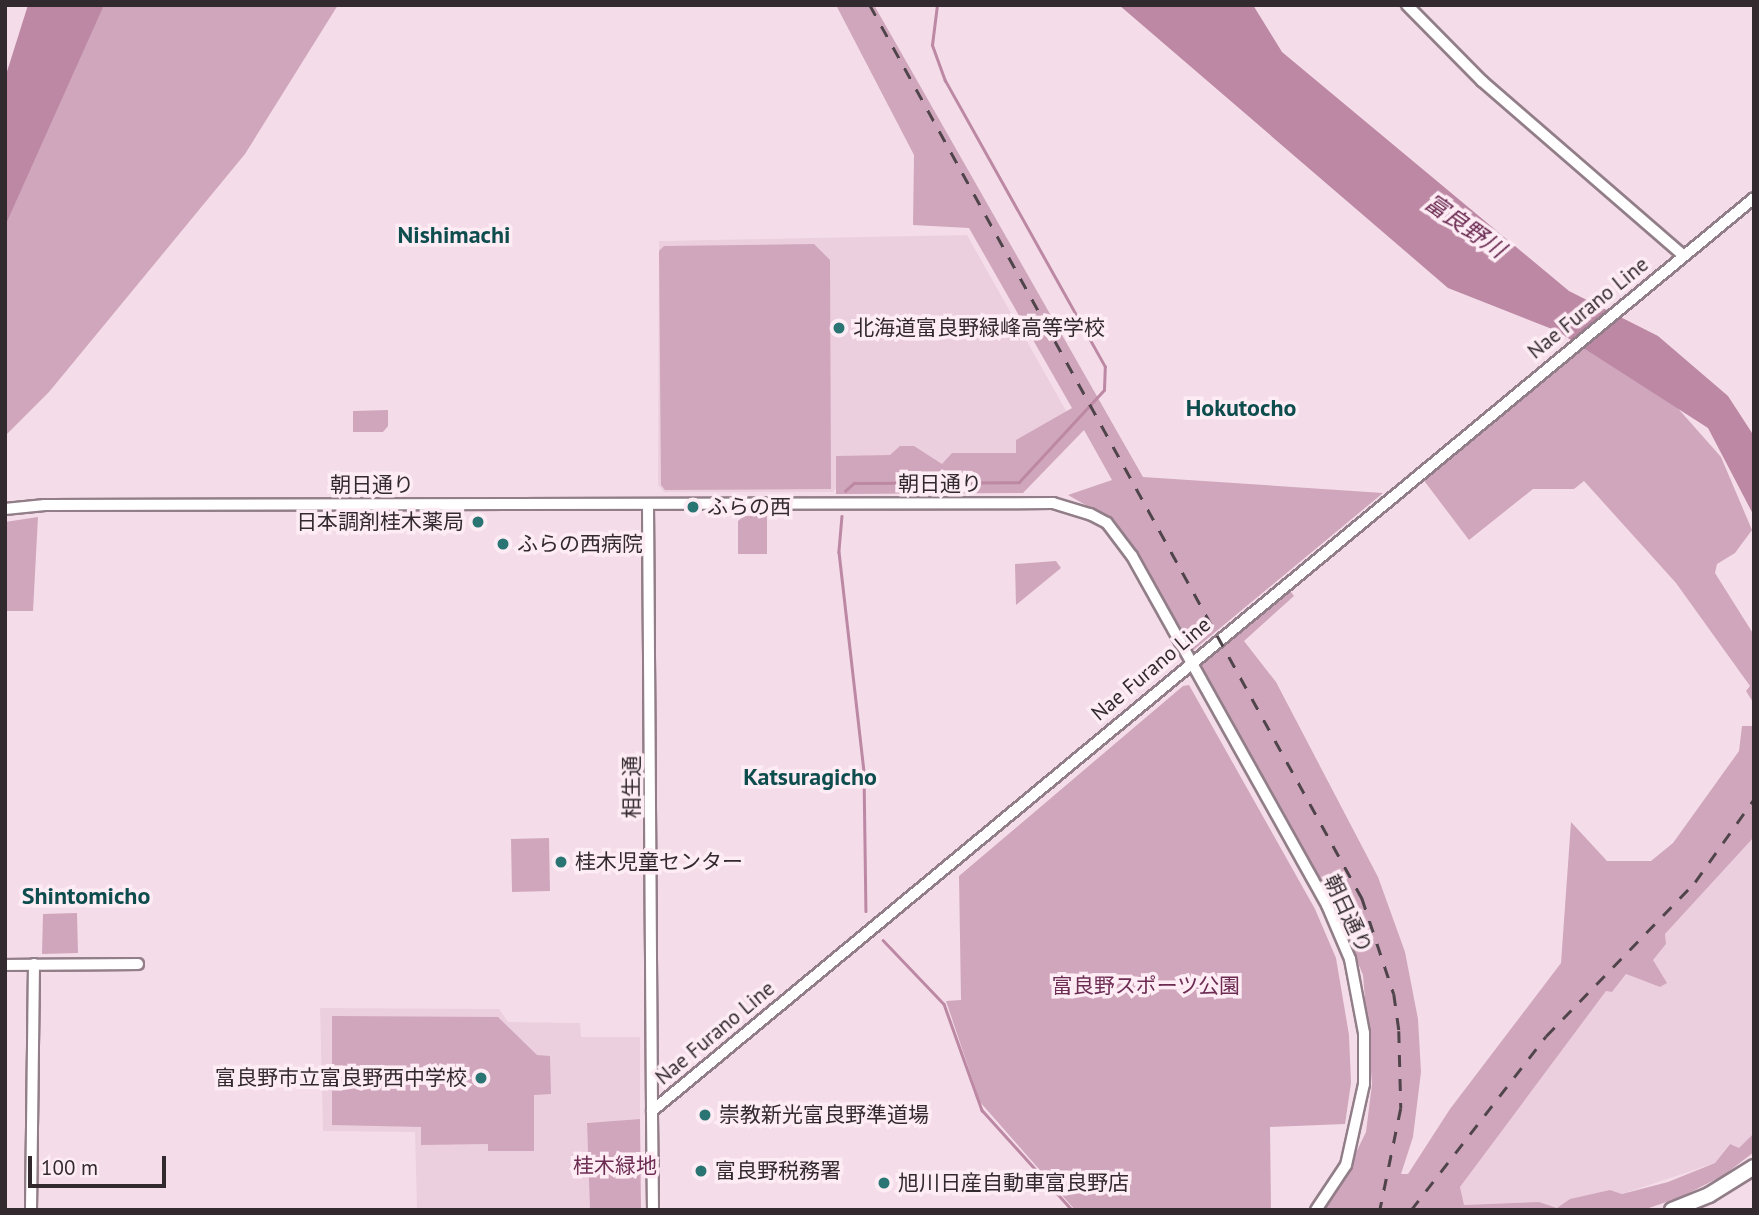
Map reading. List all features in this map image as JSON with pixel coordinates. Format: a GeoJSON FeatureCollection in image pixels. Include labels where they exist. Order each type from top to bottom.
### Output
{"type":"FeatureCollection","features":[{"type":"Feature","properties":{"kind":"highway"},"geometry":{"type":"LineString","coordinates":[[1672,1210],[1690,1207],[1754,1167]]}},
{"type":"Feature","properties":{"kind":"street"},"geometry":{"type":"LineString","coordinates":[[1407,5],[1482,81],[1683,255]]}},
{"type":"Feature","properties":{"kind":"street","name":"Nae Furano Line"},"geometry":{"type":"LineString","coordinates":[[653,1210],[652,1111],[1754,198]]}},
{"type":"Feature","properties":{"kind":"street","name":"朝日通り"},"geometry":{"type":"LineString","coordinates":[[5,509],[45,505],[1053,503],[1076,508],[1107,523],[1126,545],[1327,905],[1356,984],[1364,1033],[1359,1121],[1346,1165],[1316,1210]]}},
{"type":"Feature","properties":{"kind":"street","name":"相生通"},"geometry":{"type":"LineString","coordinates":[[648,505],[652,1111]]}},
{"type":"Feature","properties":{"kind":"street"},"geometry":{"type":"LineString","coordinates":[[31,1210],[34,964]]}},
{"type":"Feature","properties":{"kind":"street"},"geometry":{"type":"LineString","coordinates":[[5,965],[138,964]]}},
{"type":"Feature","properties":{"kind":"shaded area","name":"北海道富良野緑峰高等学校"},"geometry":{"type":"Polygon","coordinates":[[[967,235],[1069,416],[1024,470],[852,469],[833,492],[664,492],[658,485],[659,241],[967,235]]]}},
{"type":"Feature","properties":{"kind":"shaded area"},"geometry":{"type":"Polygon","coordinates":[[[1754,837],[1754,1133],[1739,1149],[1729,1144],[1715,1163],[1622,1194],[1610,1190],[1557,1208],[1539,1202],[1463,1205],[1460,1187],[1606,990],[1612,992],[1626,974],[1660,987],[1652,960],[1666,944],[1665,934],[1754,837]]]}},
{"type":"Feature","properties":{"kind":"shaded area","name":"富良野市立富良野西中学校"},"geometry":{"type":"Polygon","coordinates":[[[320,1008],[499,1009],[508,1022],[580,1023],[581,1037],[640,1037],[640,1119],[587,1123],[590,1210],[417,1210],[415,1132],[323,1131],[320,1008]]]}},
{"type":"Feature","properties":{"kind":"green space"},"geometry":{"type":"Polygon","coordinates":[[[97,5],[338,5],[245,154],[49,392],[5,436],[5,210],[97,5]]]}},
{"type":"Feature","properties":{"kind":"green space"},"geometry":{"type":"Polygon","coordinates":[[[836,5],[874,5],[1143,477],[1383,493],[1190,653],[1110,519],[1068,495],[1112,480],[1084,430],[1023,493],[836,494],[836,456],[890,455],[900,446],[914,446],[942,464],[952,453],[1016,453],[1016,440],[1072,408],[969,228],[913,225],[914,155],[836,5]]]}},
{"type":"Feature","properties":{"kind":"green space"},"geometry":{"type":"Polygon","coordinates":[[[814,244],[830,260],[831,489],[665,490],[661,485],[659,251],[664,246],[814,244]]]}},
{"type":"Feature","properties":{"kind":"green space"},"geometry":{"type":"Polygon","coordinates":[[[1589,342],[1667,396],[1721,457],[1752,530],[1735,553],[1717,564],[1715,573],[1754,635],[1754,704],[1746,691],[1750,686],[1676,583],[1584,481],[1574,489],[1533,489],[1469,540],[1422,478],[1589,342]]]}},
{"type":"Feature","properties":{"kind":"green space"},"geometry":{"type":"Polygon","coordinates":[[[388,410],[388,426],[383,432],[353,432],[353,411],[388,410]]]}},
{"type":"Feature","properties":{"kind":"green space"},"geometry":{"type":"Polygon","coordinates":[[[744,516],[767,516],[767,554],[738,554],[738,521],[744,516]]]}},
{"type":"Feature","properties":{"kind":"green space"},"geometry":{"type":"Polygon","coordinates":[[[38,517],[33,611],[5,611],[5,522],[38,517]]]}},
{"type":"Feature","properties":{"kind":"green space"},"geometry":{"type":"Polygon","coordinates":[[[1056,561],[1061,568],[1016,605],[1015,564],[1056,561]]]}},
{"type":"Feature","properties":{"kind":"green space"},"geometry":{"type":"Polygon","coordinates":[[[1288,588],[1294,596],[1244,641],[1276,682],[1378,877],[1405,952],[1418,1019],[1421,1072],[1413,1137],[1401,1174],[1408,1174],[1450,1109],[1561,963],[1571,822],[1607,861],[1651,861],[1673,843],[1739,751],[1742,726],[1754,726],[1754,837],[1665,934],[1666,944],[1653,960],[1667,983],[1660,987],[1626,974],[1612,992],[1606,991],[1460,1187],[1464,1205],[1539,1202],[1557,1208],[1570,1199],[1610,1190],[1622,1194],[1668,1182],[1715,1163],[1730,1144],[1739,1148],[1754,1133],[1754,1152],[1724,1175],[1681,1197],[1643,1210],[1316,1210],[1349,1167],[1366,1132],[1372,1084],[1363,975],[1334,904],[1197,665],[1288,588]]]}},
{"type":"Feature","properties":{"kind":"green space","name":"富良野スポーツ公園"},"geometry":{"type":"Polygon","coordinates":[[[1189,685],[1315,909],[1336,958],[1349,1035],[1351,1083],[1345,1124],[1270,1127],[1271,1210],[1075,1210],[980,1102],[946,1001],[961,1000],[959,876],[1183,686],[1189,685]]]}},
{"type":"Feature","properties":{"kind":"green space"},"geometry":{"type":"Polygon","coordinates":[[[549,838],[550,891],[512,892],[511,839],[549,838]]]}},
{"type":"Feature","properties":{"kind":"green space"},"geometry":{"type":"Polygon","coordinates":[[[77,913],[78,953],[42,954],[43,914],[77,913]]]}},
{"type":"Feature","properties":{"kind":"green space"},"geometry":{"type":"Polygon","coordinates":[[[332,1016],[498,1017],[537,1055],[550,1056],[551,1094],[534,1095],[534,1151],[488,1151],[488,1144],[421,1145],[421,1127],[332,1125],[332,1016]]]}},
{"type":"Feature","properties":{"kind":"green space","name":"桂木緑地"},"geometry":{"type":"Polygon","coordinates":[[[640,1119],[641,1210],[590,1210],[587,1123],[640,1119]]]}},
{"type":"Feature","properties":{"kind":"water"},"geometry":{"type":"Polygon","coordinates":[[[28,5],[104,5],[5,226],[5,78],[28,5]]]}},
{"type":"Feature","properties":{"kind":"water","name":"富良野川"},"geometry":{"type":"Polygon","coordinates":[[[1119,5],[1253,5],[1282,52],[1569,291],[1658,336],[1728,396],[1754,436],[1754,516],[1708,428],[1557,331],[1448,288],[1119,5]]]}},
{"type":"Feature","properties":{"kind":"waterway"},"geometry":{"type":"LineString","coordinates":[[845,491],[854,483],[1019,482],[1104,390],[1105,367],[945,81],[932,45],[937,5]]}},
{"type":"Feature","properties":{"kind":"waterway"},"geometry":{"type":"LineString","coordinates":[[842,516],[839,552],[864,772],[866,911]]}},
{"type":"Feature","properties":{"kind":"waterway"},"geometry":{"type":"LineString","coordinates":[[883,940],[944,1004],[982,1110],[1072,1210]]}},
{"type":"Feature","properties":{"kind":"railway"},"geometry":{"type":"LineString","coordinates":[[870,5],[1362,898],[1394,994],[1399,1031],[1401,1108],[1380,1210]]}},
{"type":"Feature","properties":{"kind":"railway"},"geometry":{"type":"LineString","coordinates":[[1411,1210],[1546,1036],[1695,882],[1754,799]]}},
{"type":"Feature","properties":{"kind":"place","name":"北海道富良野緑峰高等学校"},"geometry":{"type":"Point","coordinates":[839,328]}},
{"type":"Feature","properties":{"kind":"place","name":"ふらの西"},"geometry":{"type":"Point","coordinates":[693,507]}},
{"type":"Feature","properties":{"kind":"place","name":"日本調剤桂木薬局"},"geometry":{"type":"Point","coordinates":[478,522]}},
{"type":"Feature","properties":{"kind":"place","name":"ふらの西病院"},"geometry":{"type":"Point","coordinates":[503,544]}},
{"type":"Feature","properties":{"kind":"place","name":"桂木児童センター"},"geometry":{"type":"Point","coordinates":[561,862]}},
{"type":"Feature","properties":{"kind":"place","name":"富良野市立富良野西中学校"},"geometry":{"type":"Point","coordinates":[481,1078]}},
{"type":"Feature","properties":{"kind":"place","name":"崇教新光富良野準道場"},"geometry":{"type":"Point","coordinates":[705,1115]}},
{"type":"Feature","properties":{"kind":"place","name":"富良野税務署"},"geometry":{"type":"Point","coordinates":[701,1171]}},
{"type":"Feature","properties":{"kind":"place","name":"旭川日産自動車富良野店"},"geometry":{"type":"Point","coordinates":[884,1183]}},
{"type":"Feature","properties":{"kind":"district","name":"Nishimachi"},"geometry":{"type":"Point","coordinates":[454,235]}},
{"type":"Feature","properties":{"kind":"district","name":"Hokutocho"},"geometry":{"type":"Point","coordinates":[1241,408]}},
{"type":"Feature","properties":{"kind":"district","name":"Katsuragicho"},"geometry":{"type":"Point","coordinates":[810,777]}},
{"type":"Feature","properties":{"kind":"district","name":"Shintomicho"},"geometry":{"type":"Point","coordinates":[86,896]}}]}
